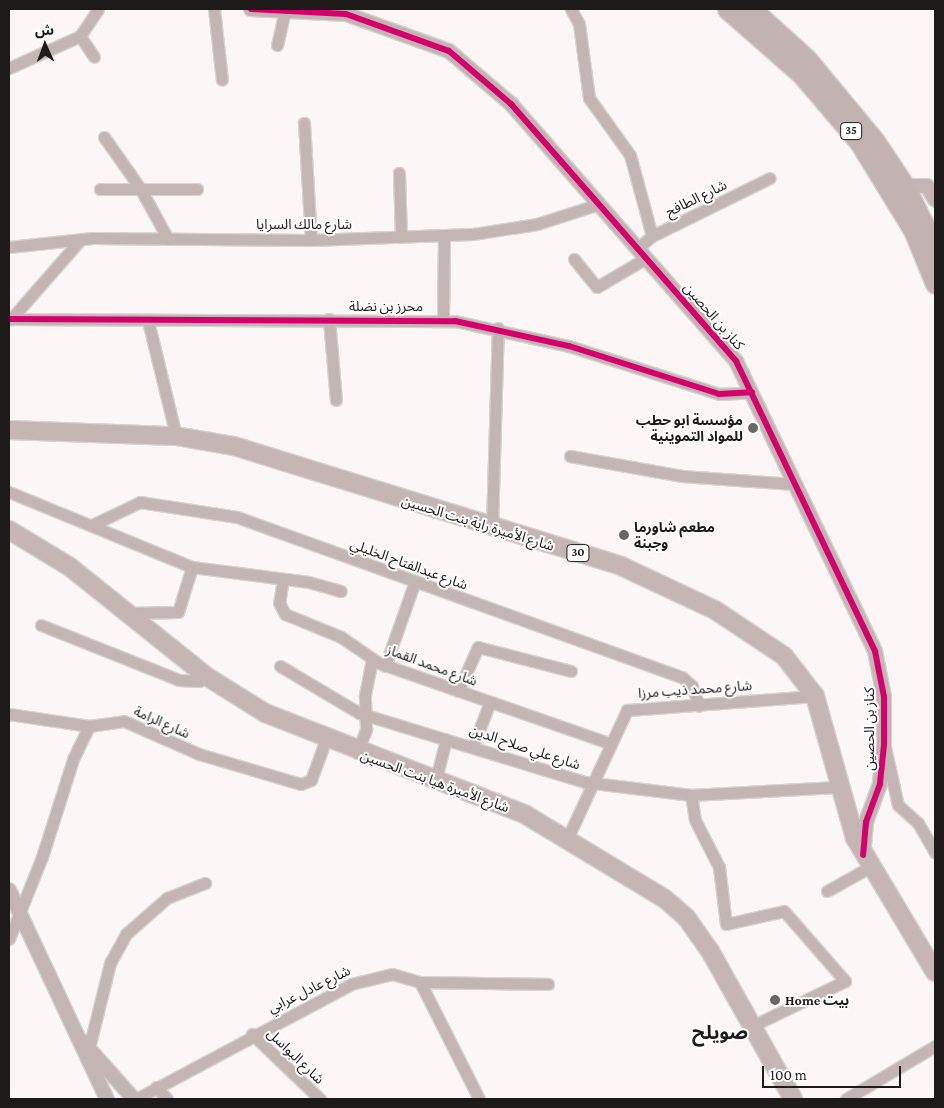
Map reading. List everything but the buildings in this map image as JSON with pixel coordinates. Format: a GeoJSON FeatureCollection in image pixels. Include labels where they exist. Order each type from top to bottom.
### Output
{"type":"FeatureCollection","features":[{"type":"Feature","properties":{"kind":"highway","name":"35"},"geometry":{"type":"LineString","coordinates":[[727,9],[802,75],[859,142],[913,230],[935,284]]}},
{"type":"Feature","properties":{"kind":"highway","name":"35"},"geometry":{"type":"LineString","coordinates":[[752,9],[843,100],[904,186],[935,247]]}},
{"type":"Feature","properties":{"kind":"main road","name":"شارع الأميرة راية بنت الحسين"},"geometry":{"type":"LineString","coordinates":[[9,430],[176,436],[234,446],[621,566],[677,590],[784,656],[815,696],[837,787],[848,820],[866,861],[935,972]]}},
{"type":"Feature","properties":{"kind":"main road","name":"شارع الأميرة هيا بنت الحسين"},"geometry":{"type":"LineString","coordinates":[[9,530],[44,548],[206,676],[265,713],[357,752],[436,779],[526,814],[630,874],[686,917],[752,1026],[792,1099]]}},
{"type":"Feature","properties":{"kind":"street"},"geometry":{"type":"LineString","coordinates":[[9,68],[80,36],[98,9]]}},
{"type":"Feature","properties":{"kind":"street"},"geometry":{"type":"LineString","coordinates":[[214,9],[222,80]]}},
{"type":"Feature","properties":{"kind":"street","name":"كناز بن الحصين"},"geometry":{"type":"LineString","coordinates":[[251,9],[346,14],[449,51],[511,104],[596,205],[642,253],[726,348],[752,392],[794,484],[872,642],[884,697],[884,745],[880,784],[870,812],[866,861]]}},
{"type":"Feature","properties":{"kind":"street"},"geometry":{"type":"LineString","coordinates":[[571,9],[579,24],[588,98],[630,155],[652,236]]}},
{"type":"Feature","properties":{"kind":"street"},"geometry":{"type":"LineString","coordinates":[[277,45],[285,10]]}},
{"type":"Feature","properties":{"kind":"street"},"geometry":{"type":"LineString","coordinates":[[80,36],[94,57]]}},
{"type":"Feature","properties":{"kind":"street"},"geometry":{"type":"LineString","coordinates":[[304,123],[312,240]]}},
{"type":"Feature","properties":{"kind":"street"},"geometry":{"type":"LineString","coordinates":[[104,137],[140,188],[168,239]]}},
{"type":"Feature","properties":{"kind":"street"},"geometry":{"type":"LineString","coordinates":[[399,173],[402,237]]}},
{"type":"Feature","properties":{"kind":"street","name":"شارع الطافح"},"geometry":{"type":"LineString","coordinates":[[574,259],[597,287],[642,253],[652,236],[770,178]]}},
{"type":"Feature","properties":{"kind":"street"},"geometry":{"type":"LineString","coordinates":[[904,186],[927,186],[935,200]]}},
{"type":"Feature","properties":{"kind":"street"},"geometry":{"type":"LineString","coordinates":[[100,189],[197,189]]}},
{"type":"Feature","properties":{"kind":"street","name":"شارع مالك السرايا"},"geometry":{"type":"LineString","coordinates":[[9,248],[81,239],[312,240],[444,236],[537,224],[596,205]]}},
{"type":"Feature","properties":{"kind":"street"},"geometry":{"type":"LineString","coordinates":[[443,319],[444,236]]}},
{"type":"Feature","properties":{"kind":"street"},"geometry":{"type":"LineString","coordinates":[[10,319],[81,239]]}},
{"type":"Feature","properties":{"kind":"street","name":"محرز بن نضلة"},"geometry":{"type":"LineString","coordinates":[[10,319],[148,321],[443,319],[498,328],[619,360],[719,394],[752,392]]}},
{"type":"Feature","properties":{"kind":"street"},"geometry":{"type":"LineString","coordinates":[[329,319],[336,400]]}},
{"type":"Feature","properties":{"kind":"street"},"geometry":{"type":"LineString","coordinates":[[148,321],[176,436]]}},
{"type":"Feature","properties":{"kind":"street"},"geometry":{"type":"LineString","coordinates":[[492,526],[498,328]]}},
{"type":"Feature","properties":{"kind":"street"},"geometry":{"type":"LineString","coordinates":[[570,456],[682,476],[794,484]]}},
{"type":"Feature","properties":{"kind":"street"},"geometry":{"type":"LineString","coordinates":[[9,492],[192,567],[283,579],[341,591]]}},
{"type":"Feature","properties":{"kind":"street","name":"شارع عبدالفتاح الخليلي"},"geometry":{"type":"LineString","coordinates":[[92,525],[140,502],[179,506],[254,522],[414,584],[568,633],[682,677],[692,686],[699,706]]}},
{"type":"Feature","properties":{"kind":"street"},"geometry":{"type":"LineString","coordinates":[[127,613],[178,612],[192,567]]}},
{"type":"Feature","properties":{"kind":"street","name":"شارع محمد القماز"},"geometry":{"type":"LineString","coordinates":[[283,579],[279,603],[285,614],[341,637],[385,666],[611,744]]}},
{"type":"Feature","properties":{"kind":"street"},"geometry":{"type":"LineString","coordinates":[[385,666],[414,584]]}},
{"type":"Feature","properties":{"kind":"street"},"geometry":{"type":"LineString","coordinates":[[41,625],[178,680],[200,681],[206,676]]}},
{"type":"Feature","properties":{"kind":"street"},"geometry":{"type":"LineString","coordinates":[[458,691],[478,647],[571,671]]}},
{"type":"Feature","properties":{"kind":"street"},"geometry":{"type":"LineString","coordinates":[[357,752],[366,729],[364,715],[372,659]]}},
{"type":"Feature","properties":{"kind":"street","name":"شارع علي صلاح الدين"},"geometry":{"type":"LineString","coordinates":[[280,666],[364,715],[596,782],[690,795],[837,787]]}},
{"type":"Feature","properties":{"kind":"street","name":"شارع محمد ذيب مرزا"},"geometry":{"type":"LineString","coordinates":[[568,837],[596,782],[627,710],[815,696]]}},
{"type":"Feature","properties":{"kind":"street"},"geometry":{"type":"LineString","coordinates":[[473,746],[490,702]]}},
{"type":"Feature","properties":{"kind":"street","name":"شارع الرامة"},"geometry":{"type":"LineString","coordinates":[[9,714],[89,726],[124,721],[199,754],[300,784],[311,780],[326,739]]}},
{"type":"Feature","properties":{"kind":"street"},"geometry":{"type":"LineString","coordinates":[[9,939],[21,910],[73,759],[89,726]]}},
{"type":"Feature","properties":{"kind":"street"},"geometry":{"type":"LineString","coordinates":[[436,779],[446,739]]}},
{"type":"Feature","properties":{"kind":"street"},"geometry":{"type":"LineString","coordinates":[[884,745],[898,805],[920,826],[935,853]]}},
{"type":"Feature","properties":{"kind":"street"},"geometry":{"type":"LineString","coordinates":[[690,795],[696,820],[719,867],[726,924],[784,911],[845,982],[752,1026]]}},
{"type":"Feature","properties":{"kind":"street"},"geometry":{"type":"LineString","coordinates":[[848,820],[870,812]]}},
{"type":"Feature","properties":{"kind":"street"},"geometry":{"type":"LineString","coordinates":[[827,891],[866,861]]}},
{"type":"Feature","properties":{"kind":"street"},"geometry":{"type":"LineString","coordinates":[[85,1050],[103,984],[126,934],[167,898],[205,883]]}},
{"type":"Feature","properties":{"kind":"street"},"geometry":{"type":"LineString","coordinates":[[9,890],[21,910],[107,1099]]}},
{"type":"Feature","properties":{"kind":"street","name":"شارع عادل عرابي"},"geometry":{"type":"LineString","coordinates":[[135,1099],[252,1034],[362,980],[400,974],[420,982],[548,984]]}},
{"type":"Feature","properties":{"kind":"street"},"geometry":{"type":"LineString","coordinates":[[420,982],[479,1099]]}},
{"type":"Feature","properties":{"kind":"street","name":"شارع البواسل"},"geometry":{"type":"LineString","coordinates":[[252,1034],[320,1099]]}},
{"type":"Feature","properties":{"kind":"street"},"geometry":{"type":"LineString","coordinates":[[846,1099],[935,1046]]}},
{"type":"Feature","properties":{"kind":"street"},"geometry":{"type":"LineString","coordinates":[[85,1050],[135,1099]]}},
{"type":"Feature","properties":{"kind":"street"},"geometry":{"type":"LineString","coordinates":[[155,1088],[167,1099]]}},
{"type":"Feature","properties":{"kind":"cycle path"},"geometry":{"type":"LineString","coordinates":[[251,9],[346,14],[449,51],[511,104],[736,361],[875,651],[884,697],[884,745],[880,784],[866,822],[863,855]]}},
{"type":"Feature","properties":{"kind":"cycle path"},"geometry":{"type":"LineString","coordinates":[[9,319],[455,321],[569,346],[719,394],[752,392]]}},
{"type":"Feature","properties":{"kind":"place","name":"مؤسسة ابو حطب للمواد التموينية"},"geometry":{"type":"Point","coordinates":[753,428]}},
{"type":"Feature","properties":{"kind":"place","name":"مطعم شاورما وجبنة"},"geometry":{"type":"Point","coordinates":[624,535]}},
{"type":"Feature","properties":{"kind":"place","name":"Home بيت"},"geometry":{"type":"Point","coordinates":[775,1000]}},
{"type":"Feature","properties":{"kind":"district","name":"صويلح"},"geometry":{"type":"Point","coordinates":[720,1033]}}]}
